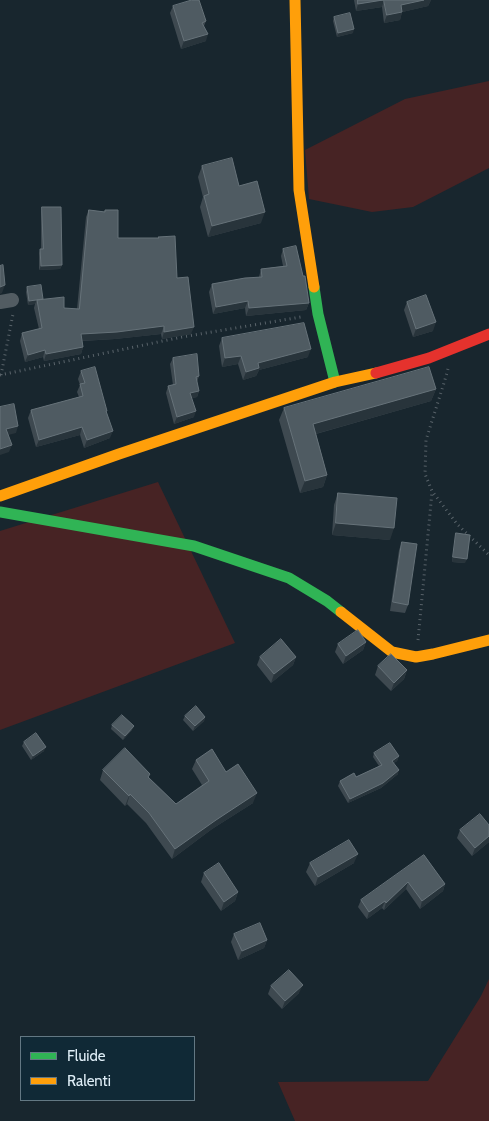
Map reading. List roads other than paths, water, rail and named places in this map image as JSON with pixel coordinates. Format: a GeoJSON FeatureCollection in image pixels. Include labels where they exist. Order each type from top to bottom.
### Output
{"type":"FeatureCollection","features":[{"type":"Feature","properties":{"kind":"street"},"geometry":{"type":"LineString","coordinates":[[295,0],[299,190],[318,314],[335,382]]}},
{"type":"Feature","properties":{"kind":"street"},"geometry":{"type":"LineString","coordinates":[[0,496],[335,382],[373,374],[429,358],[489,334]]}},
{"type":"Feature","properties":{"kind":"street"},"geometry":{"type":"LineString","coordinates":[[0,512],[194,546],[289,578],[327,601],[392,652],[416,656],[433,654],[489,640]]}}]}
